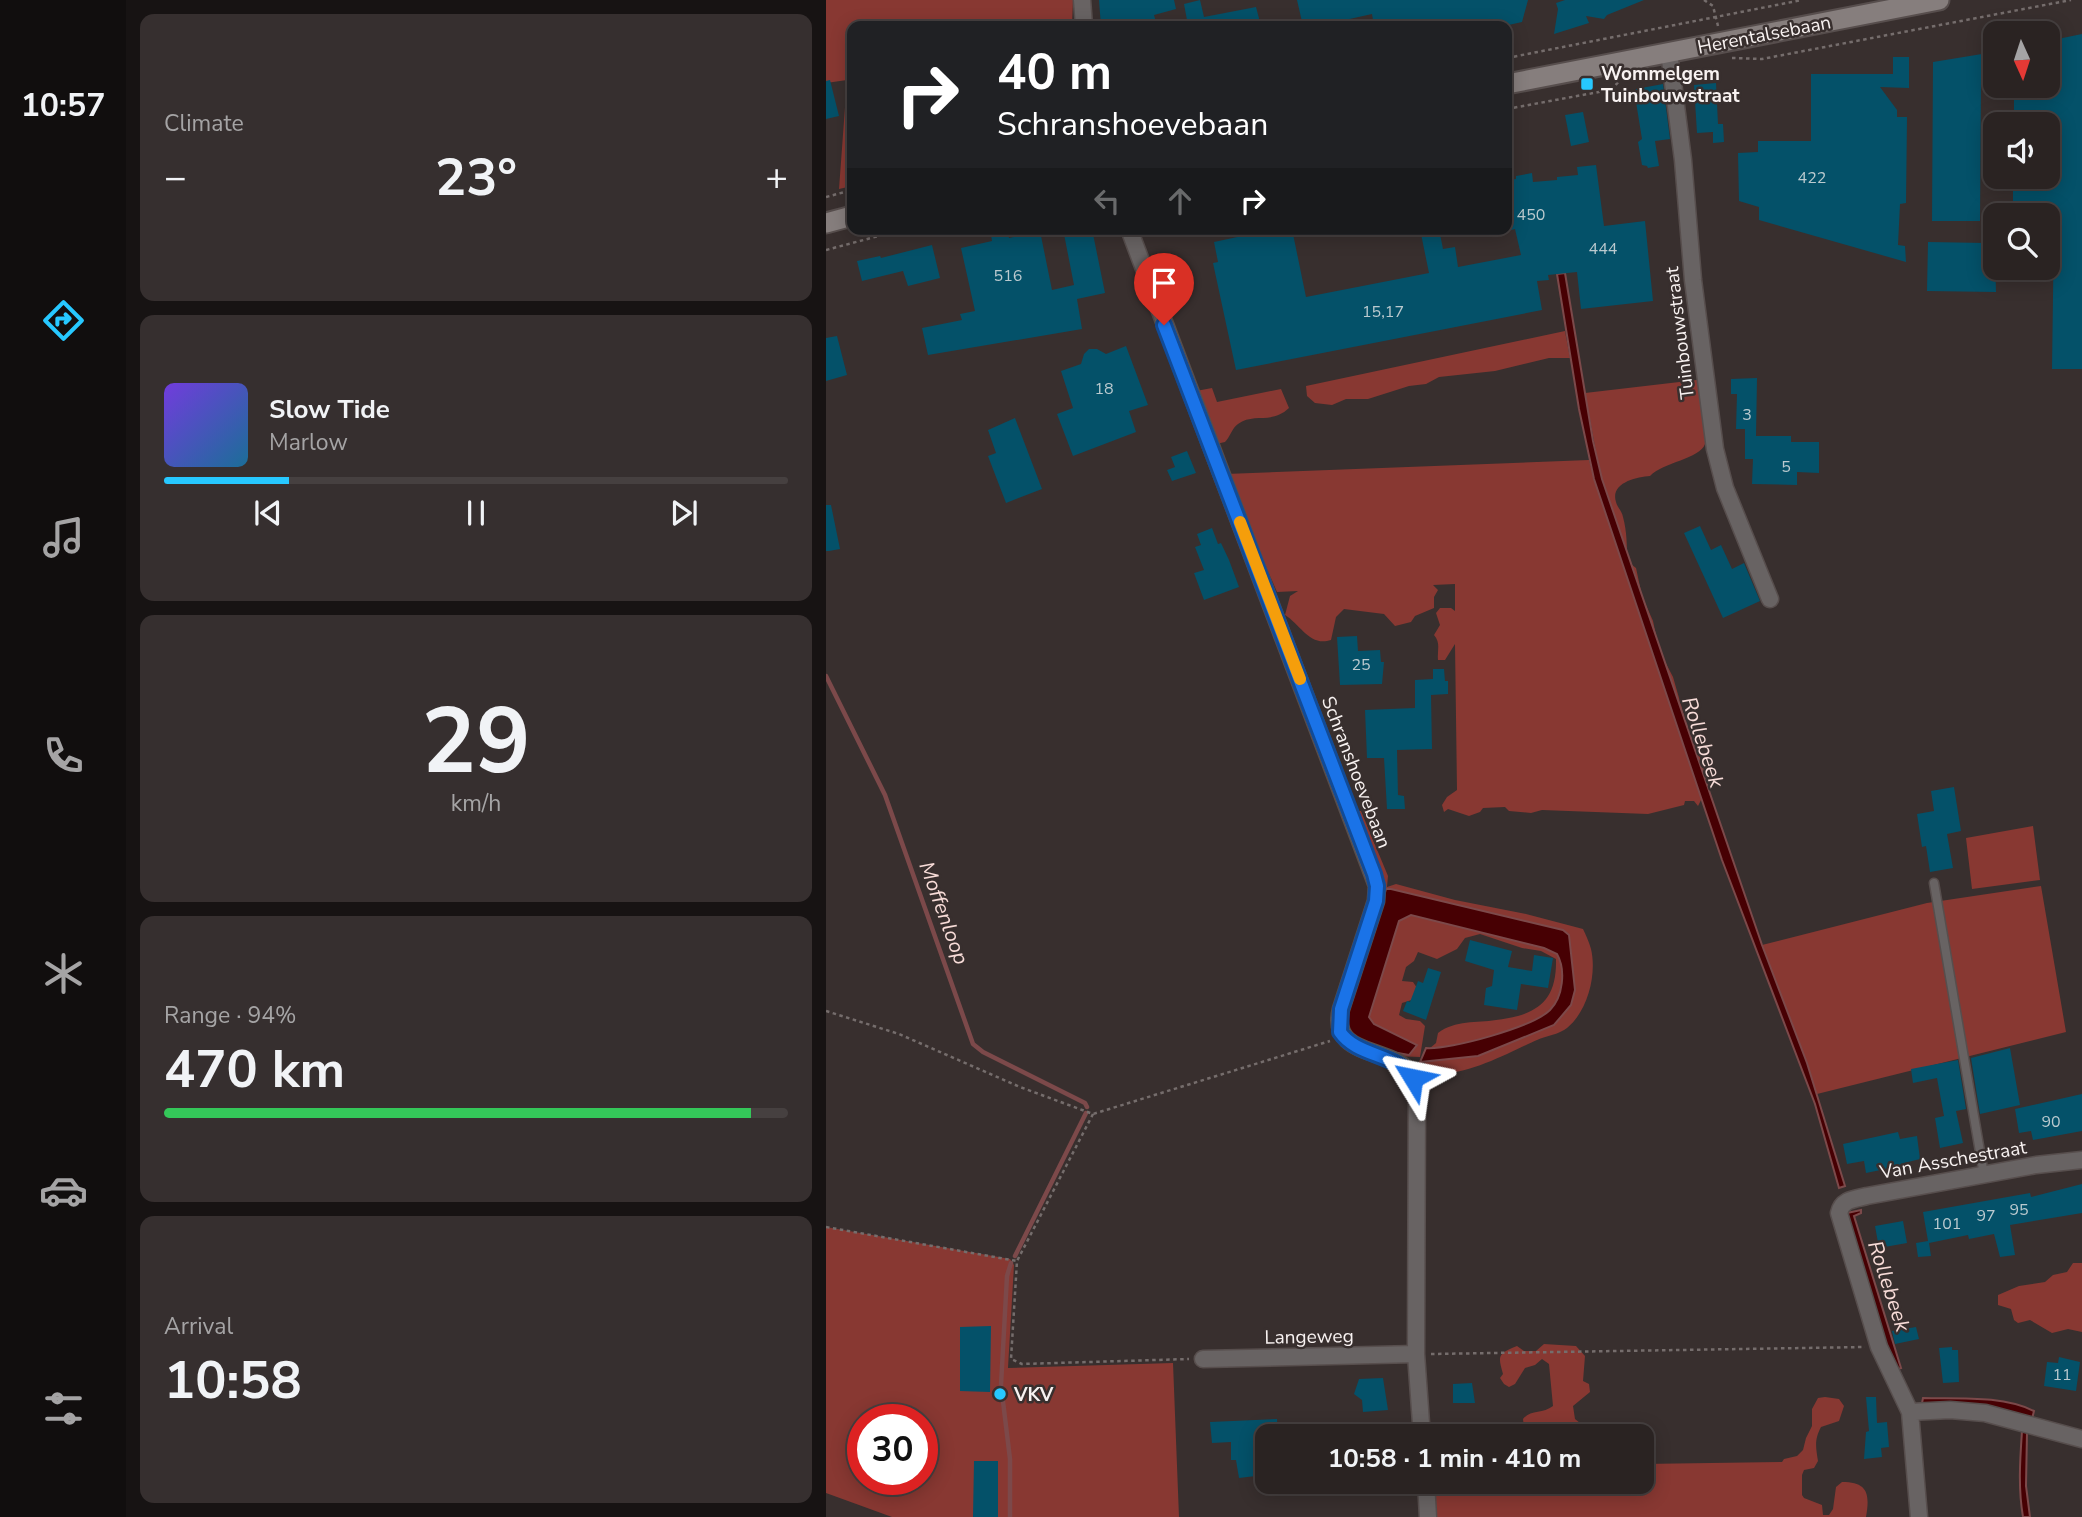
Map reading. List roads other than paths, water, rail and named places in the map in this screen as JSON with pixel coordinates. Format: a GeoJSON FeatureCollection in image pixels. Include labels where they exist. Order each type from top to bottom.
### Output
{"type":"FeatureCollection","features":[{"type":"Feature","properties":{"kind":"main road","name":"Herentalsebaan"},"geometry":{"type":"LineString","coordinates":[[1512,83],[1940,0]]}},
{"type":"Feature","properties":{"kind":"main road"},"geometry":{"type":"LineString","coordinates":[[826,223],[847,217]]}},
{"type":"Feature","properties":{"kind":"street"},"geometry":{"type":"LineString","coordinates":[[1082,0],[1084,21]]}},
{"type":"Feature","properties":{"kind":"street","name":"Tuinbouwstraat"},"geometry":{"type":"LineString","coordinates":[[1669,52],[1683,160],[1693,280],[1715,449],[1725,488],[1770,599]]}},
{"type":"Feature","properties":{"kind":"street","name":"Schranshoevebaan"},"geometry":{"type":"LineString","coordinates":[[1131,235],[1374,874],[1377,886],[1376,901],[1339,1018],[1340,1032],[1343,1037],[1362,1048],[1407,1069],[1417,1088],[1416,1354]]}},
{"type":"Feature","properties":{"kind":"street","name":"Van Asschestraat"},"geometry":{"type":"LineString","coordinates":[[1910,1412],[1879,1347],[1839,1213],[1840,1208],[1848,1200],[2036,1165],[2082,1160]]}},
{"type":"Feature","properties":{"kind":"street"},"geometry":{"type":"LineString","coordinates":[[1416,1354],[1421,1424]]}},
{"type":"Feature","properties":{"kind":"street","name":"Langeweg"},"geometry":{"type":"LineString","coordinates":[[1203,1359],[1416,1354]]}},
{"type":"Feature","properties":{"kind":"street"},"geometry":{"type":"LineString","coordinates":[[1919,1517],[1910,1412],[1950,1410],[1985,1413],[2082,1439]]}},
{"type":"Feature","properties":{"kind":"street"},"geometry":{"type":"LineString","coordinates":[[1427,1494],[1428,1517]]}},
{"type":"Feature","properties":{"kind":"lane"},"geometry":{"type":"LineString","coordinates":[[1934,883],[1984,1175]]}},
{"type":"Feature","properties":{"kind":"waterway","name":"Moffenloop"},"geometry":{"type":"LineString","coordinates":[[826,676],[885,795],[973,1044],[983,1052],[1085,1103],[1087,1107]]}},
{"type":"Feature","properties":{"kind":"waterway","name":"Moffenloop"},"geometry":{"type":"LineString","coordinates":[[1015,1256],[1086,1113]]}},
{"type":"Feature","properties":{"kind":"waterway","name":"Moffenloop"},"geometry":{"type":"LineString","coordinates":[[1010,1517],[1010,1459],[1001,1385],[1007,1276],[1011,1263]]}},
{"type":"Feature","properties":{"kind":"place","name":"Wommelgem Tuinbouwstraat"},"geometry":{"type":"Point","coordinates":[1587,84]}},
{"type":"Feature","properties":{"kind":"place","name":"VKV"},"geometry":{"type":"Point","coordinates":[1000,1394]}},
{"type":"Feature","properties":{"kind":"water label","name":"Rollebeek"},"geometry":{"type":"Point","coordinates":[1703,742]}},
{"type":"Feature","properties":{"kind":"water label","name":"Rollebeek"},"geometry":{"type":"Point","coordinates":[1889,1286]}}]}
